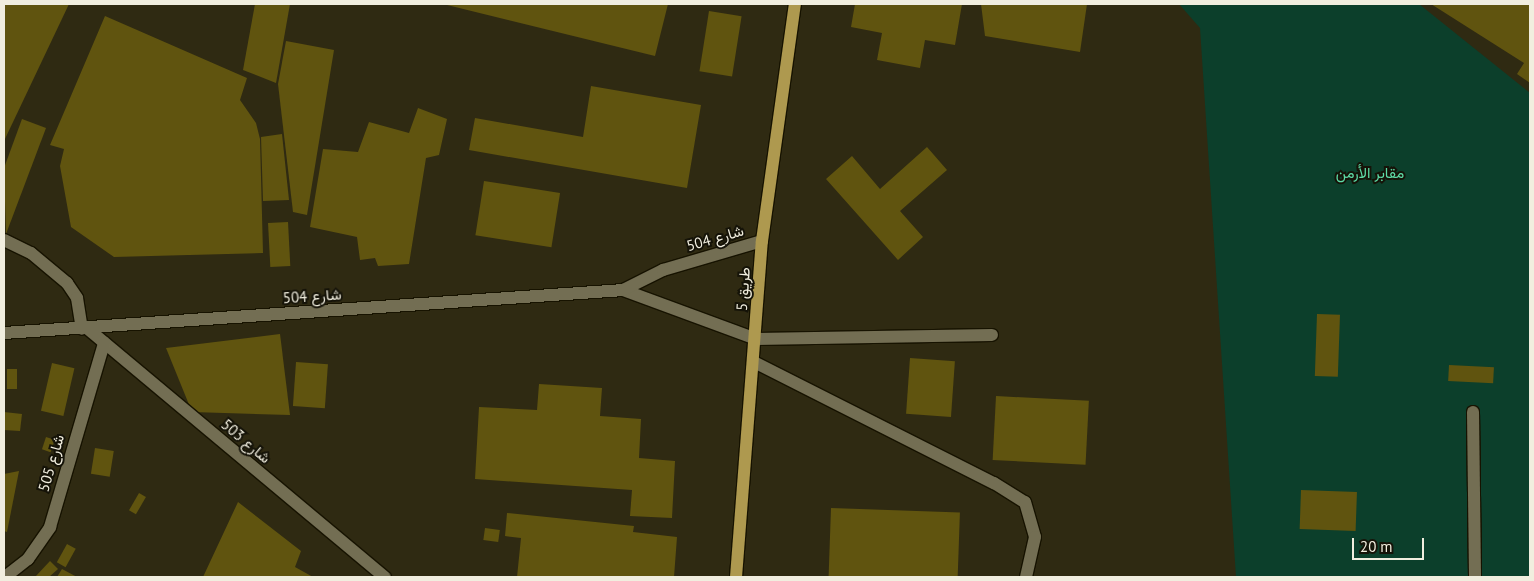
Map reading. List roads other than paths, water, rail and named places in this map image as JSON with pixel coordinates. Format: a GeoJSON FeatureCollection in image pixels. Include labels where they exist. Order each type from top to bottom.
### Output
{"type":"FeatureCollection","features":[{"type":"Feature","properties":{"kind":"main road","name":"طريق 5"},"geometry":{"type":"LineString","coordinates":[[736,577],[756,339],[762,241],[795,4]]}},
{"type":"Feature","properties":{"kind":"street"},"geometry":{"type":"LineString","coordinates":[[4,240],[31,253],[67,283],[77,298],[85,329]]}},
{"type":"Feature","properties":{"kind":"street","name":"شارع 504"},"geometry":{"type":"LineString","coordinates":[[4,333],[85,329],[623,290],[663,270],[762,241]]}},
{"type":"Feature","properties":{"kind":"street","name":"شارع 504"},"geometry":{"type":"LineString","coordinates":[[623,290],[756,339]]}},
{"type":"Feature","properties":{"kind":"street","name":"شارع 503"},"geometry":{"type":"LineString","coordinates":[[85,329],[385,577]]}},
{"type":"Feature","properties":{"kind":"street"},"geometry":{"type":"LineString","coordinates":[[756,339],[992,335]]}},
{"type":"Feature","properties":{"kind":"street","name":"شارع 505"},"geometry":{"type":"LineString","coordinates":[[5,577],[28,559],[50,527],[104,343]]}},
{"type":"Feature","properties":{"kind":"street"},"geometry":{"type":"LineString","coordinates":[[754,362],[994,483],[1025,502],[1035,537],[1026,577]]}},
{"type":"Feature","properties":{"kind":"street"},"geometry":{"type":"LineString","coordinates":[[1473,412],[1475,577]]}},
{"type":"Feature","properties":{"kind":"park label","name":"مقابر الأرمن"},"geometry":{"type":"Point","coordinates":[1370,173]}}]}
